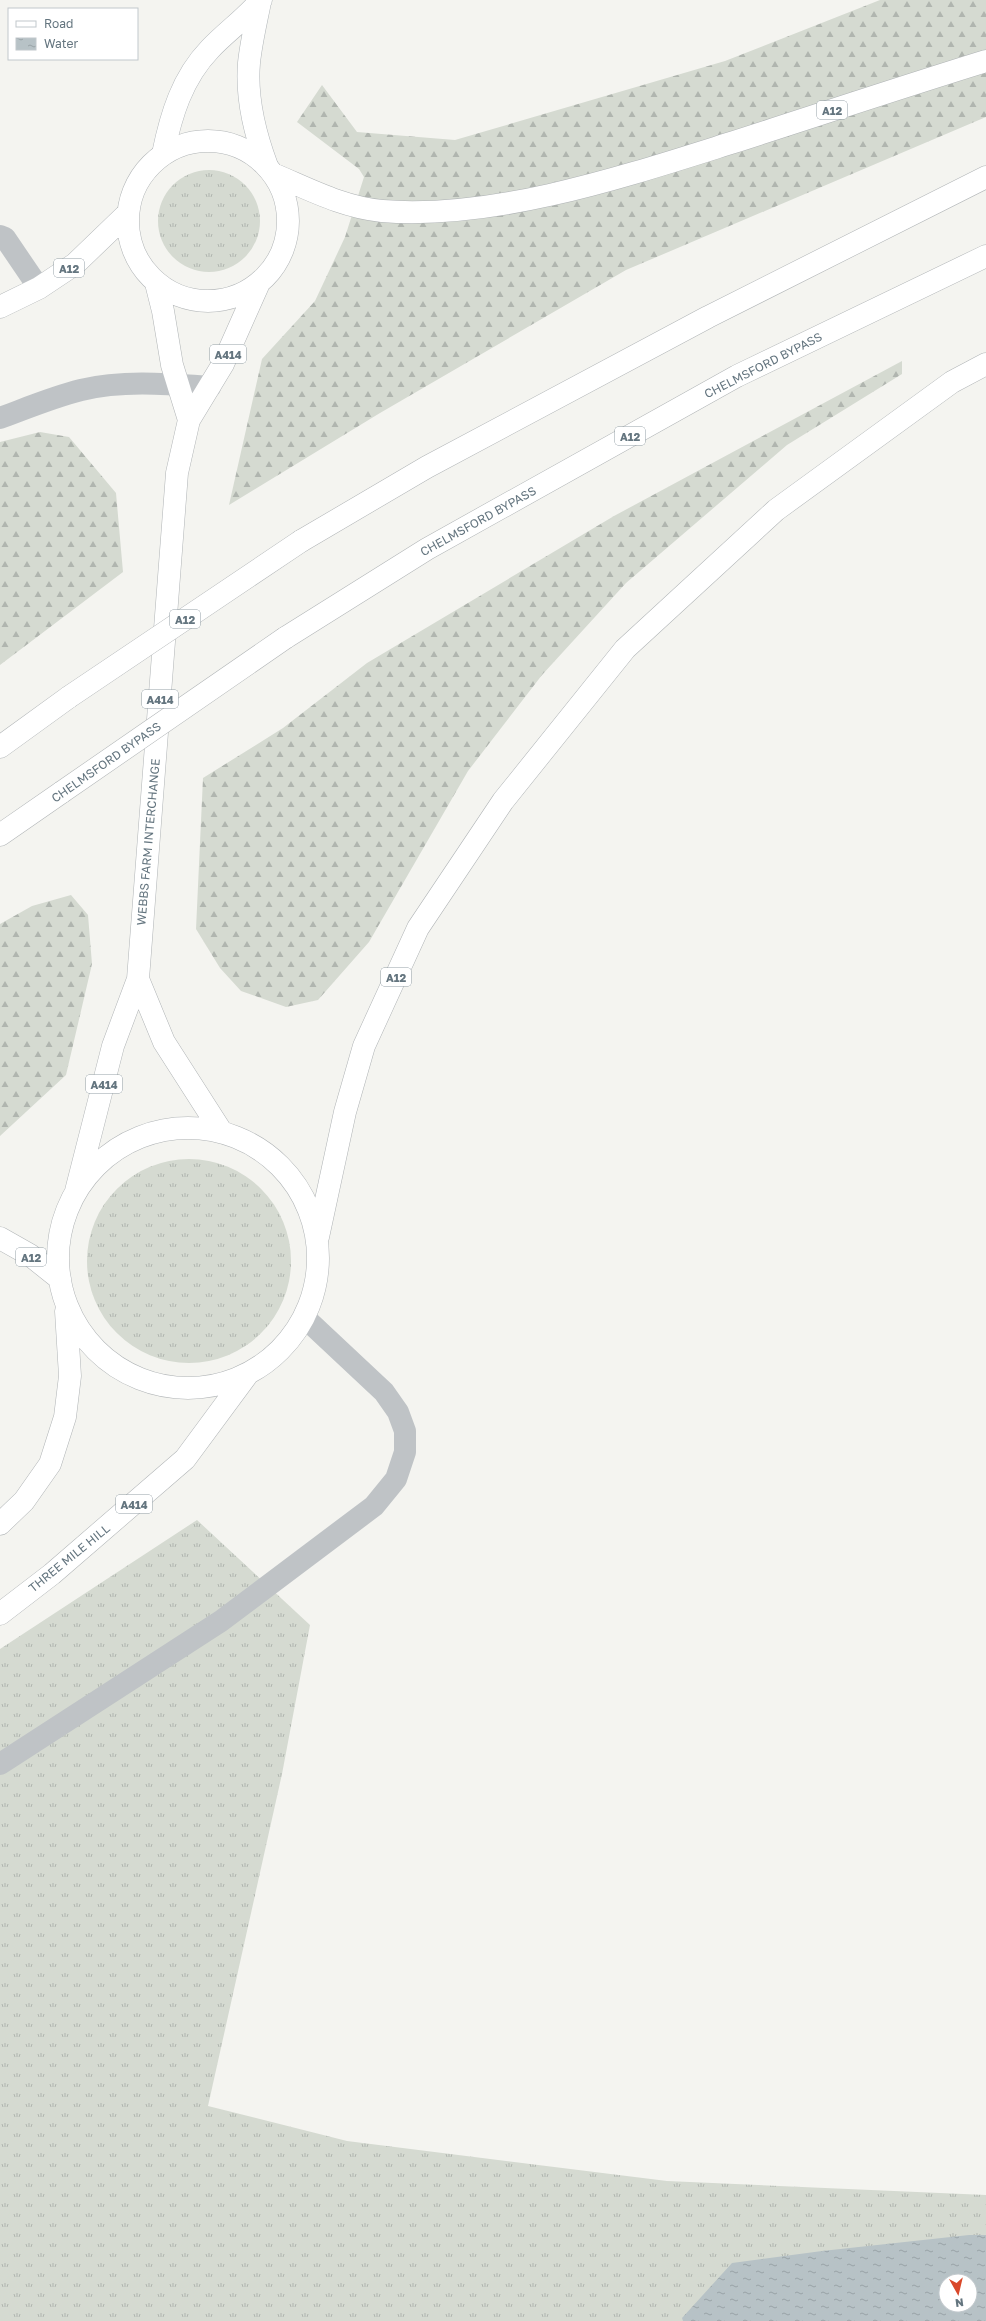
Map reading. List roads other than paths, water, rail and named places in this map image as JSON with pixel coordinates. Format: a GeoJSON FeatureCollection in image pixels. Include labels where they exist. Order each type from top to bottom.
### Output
{"type":"FeatureCollection","features":[{"type":"Feature","properties":{"kind":"main road"},"geometry":{"type":"LineString","coordinates":[[163,154],[171,116],[181,90],[194,69],[209,49],[261,1]]}},
{"type":"Feature","properties":{"kind":"main road"},"geometry":{"type":"LineString","coordinates":[[261,1],[249,64],[250,94],[255,134],[270,170],[278,182],[287,203],[288,226],[282,251],[273,269],[259,283],[247,291],[224,300],[201,301],[182,297],[156,283],[145,271],[135,257],[128,234],[127,214],[131,196],[140,177],[153,161],[182,144],[204,140],[221,141],[252,153],[270,170]]}},
{"type":"Feature","properties":{"kind":"main road","name":"A12"},"geometry":{"type":"LineString","coordinates":[[270,170],[336,202],[380,211],[416,212],[472,209],[555,193],[637,173],[986,61]]}},
{"type":"Feature","properties":{"kind":"main road","name":"A12"},"geometry":{"type":"LineString","coordinates":[[0,747],[69,697],[301,541],[426,467],[686,328],[986,177]]}},
{"type":"Feature","properties":{"kind":"main road","name":"A12"},"geometry":{"type":"LineString","coordinates":[[0,307],[39,288],[76,264],[127,214]]}},
{"type":"Feature","properties":{"kind":"main road","name":"CHELMSFORD BYPASS"},"geometry":{"type":"LineString","coordinates":[[0,835],[286,638],[427,549],[737,376],[986,256]]}},
{"type":"Feature","properties":{"kind":"main road","name":"WEBBS FARM INTERCHANGE"},"geometry":{"type":"LineString","coordinates":[[156,283],[163,311],[172,365],[188,420]]}},
{"type":"Feature","properties":{"kind":"main road","name":"WEBBS FARM INTERCHANGE"},"geometry":{"type":"LineString","coordinates":[[76,1191],[113,1046],[138,979],[177,473],[188,420],[223,364],[259,283]]}},
{"type":"Feature","properties":{"kind":"main road","name":"A12"},"geometry":{"type":"LineString","coordinates":[[318,1237],[346,1112],[364,1046],[418,928],[503,800],[625,648],[776,510],[952,382],[986,364]]}},
{"type":"Feature","properties":{"kind":"main road","name":"WEBBS FARM INTERCHANGE"},"geometry":{"type":"LineString","coordinates":[[138,979],[164,1042],[221,1132]]}},
{"type":"Feature","properties":{"kind":"main road"},"geometry":{"type":"LineString","coordinates":[[0,1524],[24,1501],[50,1464],[65,1417],[70,1376],[66,1306],[60,1279],[58,1252],[61,1225],[76,1191],[96,1165],[128,1142],[154,1132],[189,1127],[221,1132],[252,1144],[278,1162],[303,1194],[313,1215],[318,1237],[318,1278],[305,1318],[277,1354],[247,1375],[222,1385],[195,1389],[164,1387],[134,1378],[112,1365],[93,1348],[78,1329],[66,1306]]}},
{"type":"Feature","properties":{"kind":"main road","name":"A12"},"geometry":{"type":"LineString","coordinates":[[0,1238],[30,1255],[60,1279]]}},
{"type":"Feature","properties":{"kind":"main road","name":"THREE MILE HILL"},"geometry":{"type":"LineString","coordinates":[[0,1614],[52,1574],[185,1460],[247,1375]]}},
{"type":"Feature","properties":{"kind":"lane"},"geometry":{"type":"LineString","coordinates":[[0,236],[5,238],[39,288]]}},
{"type":"Feature","properties":{"kind":"lane"},"geometry":{"type":"LineString","coordinates":[[0,418],[39,403],[82,390],[123,384],[178,384],[210,387]]}},
{"type":"Feature","properties":{"kind":"lane"},"geometry":{"type":"LineString","coordinates":[[0,1764],[221,1622],[374,1506],[396,1479],[405,1452],[405,1431],[398,1412],[384,1392],[305,1318]]}},
{"type":"Feature","properties":{"kind":"water"},"geometry":{"type":"Polygon","coordinates":[[[969,2235],[986,2235],[986,2321],[683,2321],[682,2318],[732,2263],[822,2251],[969,2235]]]}}]}
